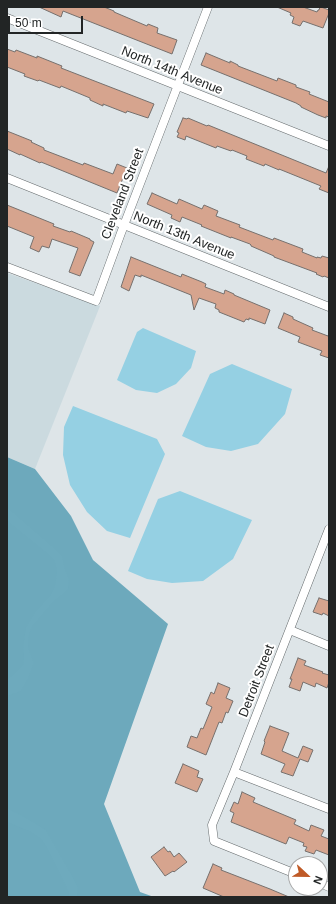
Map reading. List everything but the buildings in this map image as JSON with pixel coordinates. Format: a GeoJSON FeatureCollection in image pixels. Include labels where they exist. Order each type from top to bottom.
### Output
{"type":"FeatureCollection","features":[{"type":"Feature","properties":{"kind":"street","name":"Cleveland Street"},"geometry":{"type":"LineString","coordinates":[[7,267],[96,301],[208,7]]}},
{"type":"Feature","properties":{"kind":"street","name":"North 14th Avenue"},"geometry":{"type":"LineString","coordinates":[[7,18],[329,146]]}},
{"type":"Feature","properties":{"kind":"street","name":"North 13th Avenue"},"geometry":{"type":"LineString","coordinates":[[7,178],[329,306]]}},
{"type":"Feature","properties":{"kind":"street","name":"Detroit Street"},"geometry":{"type":"LineString","coordinates":[[288,871],[214,841],[212,825],[329,529]]}},
{"type":"Feature","properties":{"kind":"street"},"geometry":{"type":"LineString","coordinates":[[290,630],[329,646]]}},
{"type":"Feature","properties":{"kind":"street"},"geometry":{"type":"LineString","coordinates":[[234,772],[329,809]]}},
{"type":"Feature","properties":{"kind":"shaded area"},"geometry":{"type":"Polygon","coordinates":[[[7,273],[100,306],[35,469],[7,457],[7,273]]]}},
{"type":"Feature","properties":{"kind":"shaded area"},"geometry":{"type":"Polygon","coordinates":[[[143,328],[196,351],[191,368],[176,384],[157,393],[136,390],[117,380],[137,332],[143,328]]]}},
{"type":"Feature","properties":{"kind":"shaded area"},"geometry":{"type":"Polygon","coordinates":[[[232,364],[292,389],[285,414],[258,444],[231,451],[206,447],[182,436],[210,374],[232,364]]]}},
{"type":"Feature","properties":{"kind":"shaded area"},"geometry":{"type":"Polygon","coordinates":[[[73,406],[157,439],[165,454],[130,538],[107,531],[87,512],[70,485],[63,455],[64,427],[73,406]]]}},
{"type":"Feature","properties":{"kind":"shaded area"},"geometry":{"type":"Polygon","coordinates":[[[7,457],[35,469],[71,516],[93,560],[168,624],[104,804],[140,892],[154,897],[7,897],[7,457]]]}},
{"type":"Feature","properties":{"kind":"shaded area"},"geometry":{"type":"Polygon","coordinates":[[[180,491],[252,520],[233,559],[203,581],[172,583],[147,579],[128,571],[158,499],[180,491]]]}},
{"type":"Feature","properties":{"kind":"shaded area"},"geometry":{"type":"Polygon","coordinates":[[[7,507],[62,556],[69,579],[68,589],[54,601],[32,627],[29,635],[28,647],[34,663],[28,679],[21,691],[7,696],[7,679],[23,665],[23,646],[26,627],[35,612],[51,594],[55,585],[57,572],[55,562],[49,555],[7,521],[7,507]]]}},
{"type":"Feature","properties":{"kind":"shaded area"},"geometry":{"type":"Polygon","coordinates":[[[7,808],[46,830],[78,888],[77,897],[68,897],[69,893],[41,839],[29,831],[7,822],[7,808]]]}}]}
